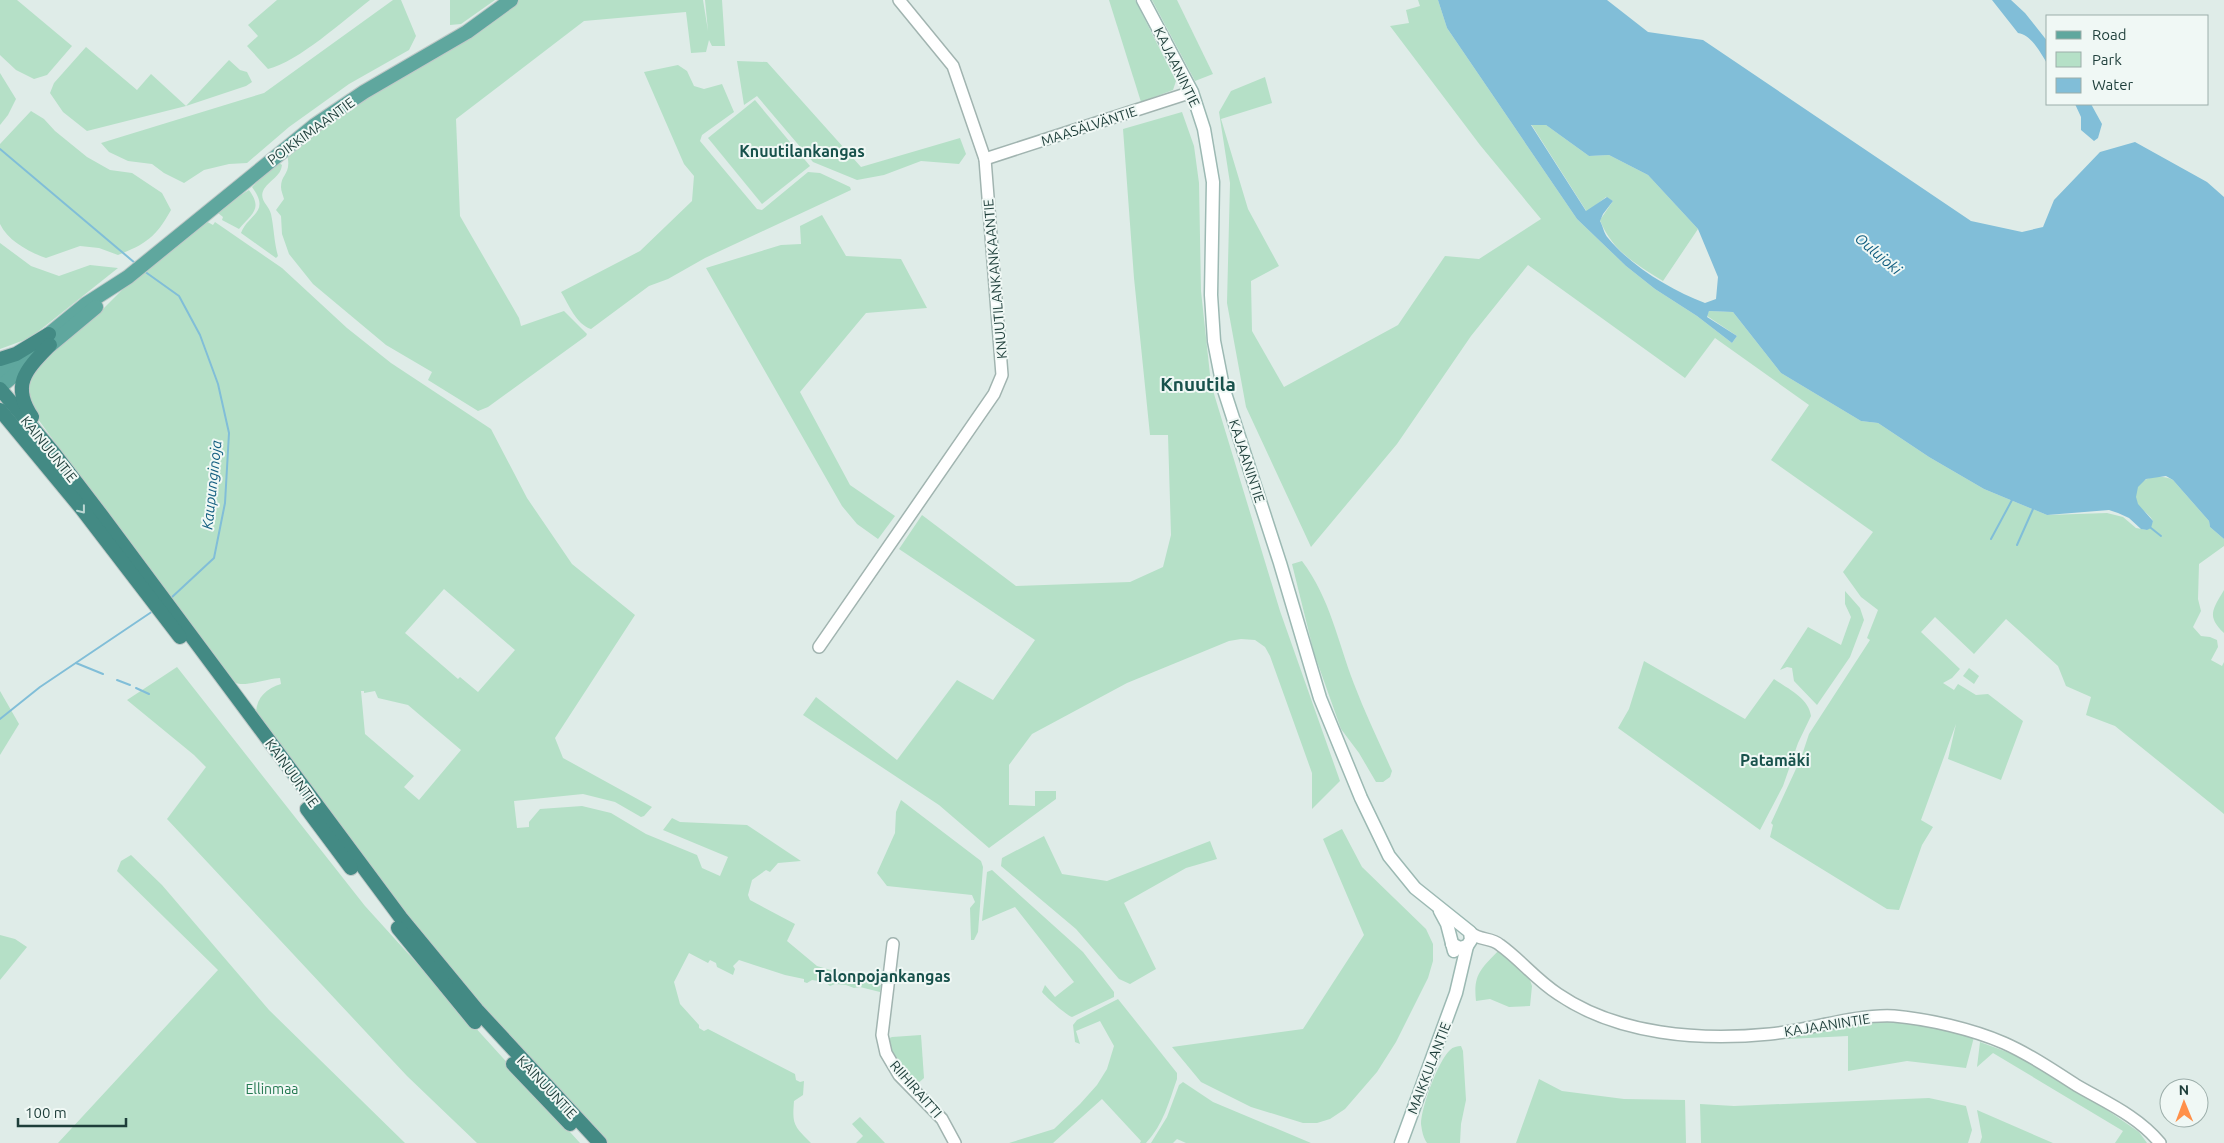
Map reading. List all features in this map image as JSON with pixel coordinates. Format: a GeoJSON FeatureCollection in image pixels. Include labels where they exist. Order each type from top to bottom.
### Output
{"type":"FeatureCollection","features":[{"type":"Feature","properties":{"kind":"highway"},"geometry":{"type":"LineString","coordinates":[[0,359],[49,339]]}},
{"type":"Feature","properties":{"kind":"highway"},"geometry":{"type":"LineString","coordinates":[[49,339],[23,378],[21,394],[26,409],[58,469]]}},
{"type":"Feature","properties":{"kind":"highway","name":"KAINUUNTIE"},"geometry":{"type":"LineString","coordinates":[[0,388],[58,469],[401,918],[477,1010],[600,1143]]}},
{"type":"Feature","properties":{"kind":"highway","name":"KAINUUNTIE"},"geometry":{"type":"LineString","coordinates":[[0,410],[58,469]]}},
{"type":"Feature","properties":{"kind":"highway"},"geometry":{"type":"LineString","coordinates":[[0,425],[58,469]]}},
{"type":"Feature","properties":{"kind":"highway","name":"KAINUUNTIE"},"geometry":{"type":"LineString","coordinates":[[166,611],[335,847],[412,947],[491,1040],[588,1143]]}},
{"type":"Feature","properties":{"kind":"main road","name":"POIKKIMAANTIE"},"geometry":{"type":"LineString","coordinates":[[0,374],[89,313],[148,260],[323,119],[364,92],[467,32],[511,0]]}},
{"type":"Feature","properties":{"kind":"main road","name":"KAJAANINTIE"},"geometry":{"type":"LineString","coordinates":[[1143,0],[1192,92],[1204,128],[1212,182],[1211,295],[1214,341],[1223,387],[1280,563],[1320,698],[1361,798],[1389,856],[1415,888],[1467,937]]}},
{"type":"Feature","properties":{"kind":"main road","name":"POIKKIMAANTIE"},"geometry":{"type":"LineString","coordinates":[[0,388],[49,339]]}},
{"type":"Feature","properties":{"kind":"main road","name":"KAJAANINTIE"},"geometry":{"type":"LineString","coordinates":[[1429,900],[1440,912],[1447,924],[1451,940]]}},
{"type":"Feature","properties":{"kind":"main road"},"geometry":{"type":"LineString","coordinates":[[1456,928],[1467,937],[1460,948],[1451,940],[1456,928]]}},
{"type":"Feature","properties":{"kind":"main road","name":"MAIKKULANTIE"},"geometry":{"type":"LineString","coordinates":[[1400,1143],[1456,993],[1467,937]]}},
{"type":"Feature","properties":{"kind":"main road","name":"MAIKKULANTIE"},"geometry":{"type":"LineString","coordinates":[[1451,940],[1456,968],[1456,993]]}},
{"type":"Feature","properties":{"kind":"street","name":"KNUUTILANKANKAANTIE"},"geometry":{"type":"LineString","coordinates":[[819,647],[999,384],[1002,366],[985,159],[953,66],[899,0]]}},
{"type":"Feature","properties":{"kind":"street","name":"MAASÄLVÄNTIE"},"geometry":{"type":"LineString","coordinates":[[985,159],[1192,92]]}},
{"type":"Feature","properties":{"kind":"street","name":"KAJAANINTIE"},"geometry":{"type":"LineString","coordinates":[[1467,937],[1488,940],[1499,944],[1538,980],[1560,996],[1613,1020],[1653,1031],[1692,1036],[1744,1036],[1796,1030],[1882,1016],[1911,1018],[1978,1034],[2005,1043],[2131,1116],[2160,1143]]}},
{"type":"Feature","properties":{"kind":"street","name":"RIIHIRAITTI"},"geometry":{"type":"LineString","coordinates":[[893,944],[882,1035],[886,1053],[899,1075],[942,1120],[955,1143]]}},
{"type":"Feature","properties":{"kind":"green space"},"geometry":{"type":"Polygon","coordinates":[[[0,0],[17,0],[72,46],[47,75],[34,79],[16,70],[0,55],[0,0]]]}},
{"type":"Feature","properties":{"kind":"green space"},"geometry":{"type":"Polygon","coordinates":[[[277,0],[370,0],[307,49],[280,65],[268,69],[247,46],[258,36],[248,25],[277,0]]]}},
{"type":"Feature","properties":{"kind":"green space"},"geometry":{"type":"Polygon","coordinates":[[[393,0],[401,0],[416,36],[409,50],[349,84],[289,127],[247,163],[229,164],[204,170],[184,183],[164,173],[152,164],[128,161],[109,152],[101,143],[264,93],[393,0]]]}},
{"type":"Feature","properties":{"kind":"green space"},"geometry":{"type":"Polygon","coordinates":[[[450,0],[495,0],[461,24],[450,25],[450,0]]]}},
{"type":"Feature","properties":{"kind":"green space"},"geometry":{"type":"Polygon","coordinates":[[[519,0],[703,0],[708,31],[705,0],[722,0],[725,46],[712,46],[709,40],[706,52],[691,53],[686,12],[584,21],[456,119],[460,216],[519,318],[521,326],[564,311],[587,334],[488,407],[478,411],[428,380],[432,372],[386,345],[313,284],[289,254],[282,234],[281,216],[276,210],[284,199],[281,182],[288,166],[287,154],[341,112],[470,36],[519,0]]]}},
{"type":"Feature","properties":{"kind":"green space"},"geometry":{"type":"Polygon","coordinates":[[[1109,0],[1135,0],[1176,81],[1173,90],[1141,102],[1109,0]]]}},
{"type":"Feature","properties":{"kind":"green space"},"geometry":{"type":"Polygon","coordinates":[[[1152,0],[1177,0],[1213,74],[1195,81],[1152,0]]]}},
{"type":"Feature","properties":{"kind":"green space"},"geometry":{"type":"Polygon","coordinates":[[[1418,0],[1438,0],[1447,28],[1577,219],[1626,266],[1655,289],[1697,316],[1732,343],[1737,336],[1707,316],[1709,311],[1733,312],[1781,373],[1861,421],[1878,423],[1929,457],[1984,489],[2047,515],[2107,513],[2123,517],[2136,528],[2147,530],[2153,521],[2137,503],[2137,488],[2141,483],[2152,477],[2173,480],[2209,521],[2210,527],[2224,539],[2224,546],[2199,564],[2198,599],[2201,611],[2193,627],[2201,636],[2217,640],[2218,647],[2211,660],[2222,666],[2224,662],[2224,814],[2115,726],[2086,715],[2091,697],[2066,686],[2058,666],[2006,619],[1974,654],[1935,617],[1921,632],[1960,669],[1952,678],[1943,683],[1954,690],[1958,684],[1976,695],[1988,694],[2023,721],[2001,780],[1948,759],[1956,724],[1921,820],[1933,827],[1922,845],[1899,910],[1887,909],[1770,837],[1773,825],[1771,823],[1801,758],[1809,734],[1870,640],[1867,638],[1878,610],[1861,597],[1843,572],[1873,532],[1771,460],[1809,405],[1715,338],[1685,378],[1528,265],[1471,336],[1397,444],[1311,547],[1246,407],[1227,303],[1230,183],[1219,112],[1231,91],[1265,77],[1272,103],[1221,119],[1248,209],[1279,266],[1251,281],[1252,331],[1284,387],[1398,325],[1445,256],[1479,259],[1541,219],[1480,145],[1390,26],[1409,23],[1406,10],[1420,6],[1418,0]]]}},
{"type":"Feature","properties":{"kind":"green space"},"geometry":{"type":"Polygon","coordinates":[[[86,47],[137,90],[151,74],[186,106],[87,131],[63,112],[50,93],[54,83],[86,47]]]}},
{"type":"Feature","properties":{"kind":"green space"},"geometry":{"type":"Polygon","coordinates":[[[229,60],[240,70],[247,72],[252,82],[246,86],[186,106],[229,60]]]}},
{"type":"Feature","properties":{"kind":"green space"},"geometry":{"type":"Polygon","coordinates":[[[737,61],[767,62],[861,167],[960,138],[966,154],[959,164],[921,161],[884,175],[857,180],[813,162],[757,96],[744,105],[737,61]]]}},
{"type":"Feature","properties":{"kind":"green space"},"geometry":{"type":"Polygon","coordinates":[[[678,65],[687,71],[694,86],[704,89],[722,84],[734,112],[702,135],[700,141],[757,209],[762,210],[808,172],[820,173],[850,187],[851,190],[705,258],[668,279],[649,286],[591,329],[577,319],[561,292],[640,251],[692,201],[694,176],[684,164],[644,72],[678,65]]]}},
{"type":"Feature","properties":{"kind":"green space"},"geometry":{"type":"Polygon","coordinates":[[[0,73],[16,99],[8,115],[0,125],[0,73]]]}},
{"type":"Feature","properties":{"kind":"green space"},"geometry":{"type":"Polygon","coordinates":[[[755,100],[810,166],[762,204],[708,138],[755,100]]]}},
{"type":"Feature","properties":{"kind":"green space"},"geometry":{"type":"Polygon","coordinates":[[[31,111],[44,119],[55,131],[87,157],[110,170],[132,173],[162,193],[171,210],[155,233],[143,243],[118,255],[99,248],[80,246],[46,258],[26,249],[8,236],[0,224],[0,144],[31,111]]]}},
{"type":"Feature","properties":{"kind":"green space"},"geometry":{"type":"Polygon","coordinates":[[[1182,112],[1194,146],[1199,183],[1201,291],[1211,384],[1280,611],[1340,781],[1312,809],[1312,773],[1270,656],[1265,647],[1255,640],[1241,639],[1229,641],[1127,683],[1032,734],[1009,765],[1009,805],[1035,806],[1035,791],[1056,791],[1056,799],[989,848],[939,805],[803,715],[816,697],[897,760],[957,680],[993,700],[1035,640],[899,549],[922,515],[1016,586],[1130,582],[1163,567],[1171,535],[1168,435],[1150,435],[1134,278],[1123,129],[1182,112]]]}},
{"type":"Feature","properties":{"kind":"green space"},"geometry":{"type":"Polygon","coordinates":[[[1531,124],[1546,125],[1589,156],[1609,155],[1648,175],[1698,229],[1663,281],[1626,256],[1605,231],[1600,220],[1613,201],[1606,197],[1587,212],[1531,124]]]}},
{"type":"Feature","properties":{"kind":"green space"},"geometry":{"type":"Polygon","coordinates":[[[278,162],[282,165],[281,169],[262,193],[271,214],[278,256],[276,258],[241,233],[259,208],[257,196],[252,187],[278,162]]]}},
{"type":"Feature","properties":{"kind":"green space"},"geometry":{"type":"Polygon","coordinates":[[[249,190],[255,202],[254,211],[239,229],[222,220],[223,217],[218,213],[212,213],[249,190]]]}},
{"type":"Feature","properties":{"kind":"green space"},"geometry":{"type":"Polygon","coordinates":[[[822,215],[846,256],[901,259],[927,308],[866,313],[800,392],[850,485],[895,516],[878,539],[857,524],[842,506],[706,268],[781,245],[801,244],[800,226],[822,215]]]}},
{"type":"Feature","properties":{"kind":"green space"},"geometry":{"type":"Polygon","coordinates":[[[204,220],[213,225],[215,222],[282,268],[347,328],[391,363],[491,429],[527,498],[572,564],[635,615],[555,738],[563,758],[652,807],[641,817],[615,802],[583,794],[514,801],[517,828],[529,827],[529,822],[540,809],[582,806],[611,813],[646,834],[697,855],[702,868],[720,876],[728,857],[663,830],[672,818],[680,822],[747,825],[801,861],[778,863],[770,872],[766,870],[752,880],[748,895],[750,900],[795,924],[787,941],[817,966],[881,985],[880,992],[846,985],[835,984],[830,986],[825,982],[812,980],[807,983],[804,982],[804,979],[739,960],[733,966],[735,969],[733,975],[717,967],[716,963],[710,960],[708,963],[689,953],[674,982],[680,1004],[699,1025],[699,1028],[704,1031],[708,1029],[795,1074],[796,1080],[804,1081],[803,1095],[794,1101],[793,1115],[795,1125],[811,1143],[608,1143],[518,1049],[407,917],[256,712],[258,702],[264,694],[271,688],[281,684],[280,678],[240,684],[229,678],[29,405],[27,380],[43,360],[92,320],[129,283],[204,220]],[[444,589],[405,633],[458,679],[460,677],[478,692],[515,650],[444,589]],[[361,691],[365,734],[414,776],[404,787],[419,800],[461,750],[408,705],[378,698],[375,691],[364,693],[364,691],[361,691]]]}},
{"type":"Feature","properties":{"kind":"green space"},"geometry":{"type":"Polygon","coordinates":[[[0,243],[31,266],[59,276],[90,265],[118,268],[30,338],[0,349],[0,243]]]}},
{"type":"Feature","properties":{"kind":"green space"},"geometry":{"type":"Polygon","coordinates":[[[1302,561],[1312,575],[1327,605],[1358,695],[1392,771],[1390,777],[1383,782],[1376,782],[1359,753],[1341,729],[1314,653],[1292,564],[1302,561]]]}},
{"type":"Feature","properties":{"kind":"green space"},"geometry":{"type":"Polygon","coordinates":[[[2224,590],[2224,633],[2215,622],[2213,612],[2224,590]]]}},
{"type":"Feature","properties":{"kind":"green space"},"geometry":{"type":"Polygon","coordinates":[[[1845,591],[1860,608],[1864,620],[1850,657],[1817,705],[1794,681],[1792,668],[1787,667],[1780,670],[1808,627],[1841,645],[1851,617],[1845,604],[1845,591]]]}},
{"type":"Feature","properties":{"kind":"green space"},"geometry":{"type":"Polygon","coordinates":[[[1644,661],[1745,719],[1774,679],[1797,694],[1806,704],[1811,716],[1798,743],[1783,786],[1760,830],[1618,728],[1629,709],[1644,661]]]}},
{"type":"Feature","properties":{"kind":"green space"},"geometry":{"type":"Polygon","coordinates":[[[177,667],[365,906],[580,1143],[477,1143],[407,1076],[167,819],[206,767],[127,700],[177,667]]]}},
{"type":"Feature","properties":{"kind":"green space"},"geometry":{"type":"Polygon","coordinates":[[[1969,668],[1979,676],[1974,684],[1963,676],[1969,668]]]}},
{"type":"Feature","properties":{"kind":"green space"},"geometry":{"type":"Polygon","coordinates":[[[0,691],[19,724],[0,755],[0,691]]]}},
{"type":"Feature","properties":{"kind":"green space"},"geometry":{"type":"Polygon","coordinates":[[[901,800],[981,861],[983,867],[978,932],[974,940],[971,940],[970,908],[975,902],[972,895],[887,886],[877,873],[895,833],[896,812],[901,800]]]}},
{"type":"Feature","properties":{"kind":"green space"},"geometry":{"type":"Polygon","coordinates":[[[1342,829],[1362,867],[1426,929],[1433,944],[1433,961],[1428,978],[1396,1042],[1377,1072],[1345,1109],[1330,1119],[1317,1123],[1303,1123],[1251,1107],[1201,1082],[1172,1047],[1303,1029],[1364,935],[1323,839],[1342,829]]]}},
{"type":"Feature","properties":{"kind":"green space"},"geometry":{"type":"Polygon","coordinates":[[[1044,836],[1062,874],[1107,881],[1210,841],[1217,859],[1186,868],[1124,903],[1156,969],[1130,984],[1119,979],[1076,929],[1001,866],[1002,858],[1044,836]]]}},
{"type":"Feature","properties":{"kind":"green space","name":"Ellinmaa"},"geometry":{"type":"Polygon","coordinates":[[[131,855],[162,885],[269,1010],[405,1143],[58,1143],[218,970],[117,871],[121,861],[131,855]]]}},
{"type":"Feature","properties":{"kind":"green space"},"geometry":{"type":"Polygon","coordinates":[[[992,870],[1083,952],[1114,992],[1114,997],[1072,1017],[1042,992],[1045,985],[1055,997],[1074,982],[1015,907],[982,921],[987,872],[992,870]]]}},
{"type":"Feature","properties":{"kind":"green space"},"geometry":{"type":"Polygon","coordinates":[[[0,935],[15,939],[27,947],[0,980],[0,935]]]}},
{"type":"Feature","properties":{"kind":"green space"},"geometry":{"type":"Polygon","coordinates":[[[1499,950],[1530,980],[1532,986],[1530,1006],[1509,1007],[1490,999],[1476,1001],[1477,978],[1487,962],[1499,950]]]}},
{"type":"Feature","properties":{"kind":"green space"},"geometry":{"type":"Polygon","coordinates":[[[1118,999],[1177,1073],[1177,1079],[1165,1113],[1152,1136],[1146,1143],[1140,1143],[1141,1141],[1102,1099],[1053,1143],[1009,1143],[1054,1129],[1097,1085],[1107,1069],[1114,1046],[1100,1021],[1076,1031],[1080,1044],[1075,1042],[1073,1025],[1077,1020],[1118,999]]]}},
{"type":"Feature","properties":{"kind":"green space"},"geometry":{"type":"Polygon","coordinates":[[[1884,1020],[1909,1022],[1974,1037],[1966,1068],[1907,1061],[1848,1071],[1848,1036],[1745,1041],[1884,1020]]]}},
{"type":"Feature","properties":{"kind":"green space"},"geometry":{"type":"Polygon","coordinates":[[[921,1035],[924,1078],[915,1086],[893,1061],[887,1039],[921,1035]]]}},
{"type":"Feature","properties":{"kind":"green space"},"geometry":{"type":"Polygon","coordinates":[[[1980,1042],[2026,1059],[2062,1079],[2139,1132],[2147,1143],[2115,1143],[2123,1131],[1993,1053],[1977,1067],[1980,1042]]]}},
{"type":"Feature","properties":{"kind":"green space"},"geometry":{"type":"Polygon","coordinates":[[[1461,1046],[1463,1051],[1466,1100],[1461,1124],[1460,1143],[1427,1143],[1421,1124],[1427,1096],[1445,1056],[1452,1048],[1461,1046]]]}},
{"type":"Feature","properties":{"kind":"green space"},"geometry":{"type":"Polygon","coordinates":[[[1539,1079],[1562,1091],[1624,1099],[1685,1100],[1686,1143],[1516,1143],[1539,1079]]]}},
{"type":"Feature","properties":{"kind":"green space"},"geometry":{"type":"Polygon","coordinates":[[[1183,1082],[1213,1102],[1311,1143],[1186,1143],[1177,1139],[1173,1143],[1151,1143],[1167,1117],[1179,1085],[1183,1082]]]}},
{"type":"Feature","properties":{"kind":"green space"},"geometry":{"type":"Polygon","coordinates":[[[1929,1098],[1966,1106],[1972,1130],[1968,1143],[1701,1143],[1700,1104],[1734,1106],[1929,1098]]]}},
{"type":"Feature","properties":{"kind":"green space"},"geometry":{"type":"Polygon","coordinates":[[[1977,1110],[2053,1143],[1980,1143],[1982,1137],[1977,1110]]]}},
{"type":"Feature","properties":{"kind":"green space"},"geometry":{"type":"Polygon","coordinates":[[[860,1117],[885,1143],[856,1143],[863,1136],[852,1124],[860,1117]]]}},
{"type":"Feature","properties":{"kind":"water","name":"Oulujoki"},"geometry":{"type":"Polygon","coordinates":[[[1438,0],[1607,0],[1648,32],[1703,40],[1971,221],[2022,232],[2043,227],[2054,200],[2100,152],[2135,142],[2207,182],[2224,197],[2224,539],[2210,527],[2209,521],[2173,480],[2166,476],[2146,479],[2138,487],[2136,497],[2138,504],[2153,521],[2151,528],[2147,530],[2141,529],[2129,518],[2109,510],[2047,515],[1984,489],[1929,457],[1878,423],[1861,421],[1781,373],[1733,312],[1709,311],[1707,317],[1737,336],[1732,343],[1697,316],[1655,289],[1626,266],[1577,219],[1447,28],[1438,0]],[[1531,125],[1586,211],[1607,197],[1613,201],[1600,221],[1607,236],[1618,249],[1640,268],[1679,291],[1705,303],[1716,299],[1718,277],[1698,229],[1648,175],[1609,155],[1589,156],[1546,125],[1531,125]]]}},
{"type":"Feature","properties":{"kind":"water"},"geometry":{"type":"Polygon","coordinates":[[[1992,0],[2011,0],[2025,13],[2046,39],[2046,62],[2032,41],[2023,34],[2018,33],[1992,0]]]}},
{"type":"Feature","properties":{"kind":"water"},"geometry":{"type":"Polygon","coordinates":[[[2075,105],[2092,105],[2102,124],[2098,138],[2094,141],[2081,130],[2081,117],[2075,105]]]}},
{"type":"Feature","properties":{"kind":"waterway","name":"Kaupunginoja"},"geometry":{"type":"LineString","coordinates":[[0,149],[135,263]]}},
{"type":"Feature","properties":{"kind":"waterway","name":"Kaupunginoja"},"geometry":{"type":"LineString","coordinates":[[144,271],[179,296],[200,335],[218,384],[229,433],[225,503],[214,558],[171,598]]}},
{"type":"Feature","properties":{"kind":"waterway"},"geometry":{"type":"LineString","coordinates":[[1991,539],[2012,500]]}},
{"type":"Feature","properties":{"kind":"waterway"},"geometry":{"type":"LineString","coordinates":[[2017,545],[2033,509]]}},
{"type":"Feature","properties":{"kind":"waterway"},"geometry":{"type":"LineString","coordinates":[[2151,528],[2161,536]]}},
{"type":"Feature","properties":{"kind":"waterway","name":"Kaupunginoja"},"geometry":{"type":"LineString","coordinates":[[0,719],[40,687],[153,611]]}},
{"type":"Feature","properties":{"kind":"waterway"},"geometry":{"type":"LineString","coordinates":[[76,663],[103,674]]}},
{"type":"Feature","properties":{"kind":"waterway"},"geometry":{"type":"LineString","coordinates":[[117,680],[130,685]]}},
{"type":"Feature","properties":{"kind":"waterway"},"geometry":{"type":"LineString","coordinates":[[136,688],[149,694]]}},
{"type":"Feature","properties":{"kind":"district","name":"Knuutilankangas"},"geometry":{"type":"Point","coordinates":[802,151]}},
{"type":"Feature","properties":{"kind":"district","name":"Knuutila"},"geometry":{"type":"Point","coordinates":[1198,384]}},
{"type":"Feature","properties":{"kind":"district","name":"Patamäki"},"geometry":{"type":"Point","coordinates":[1775,760]}},
{"type":"Feature","properties":{"kind":"district","name":"Talonpojankangas"},"geometry":{"type":"Point","coordinates":[883,976]}}]}
